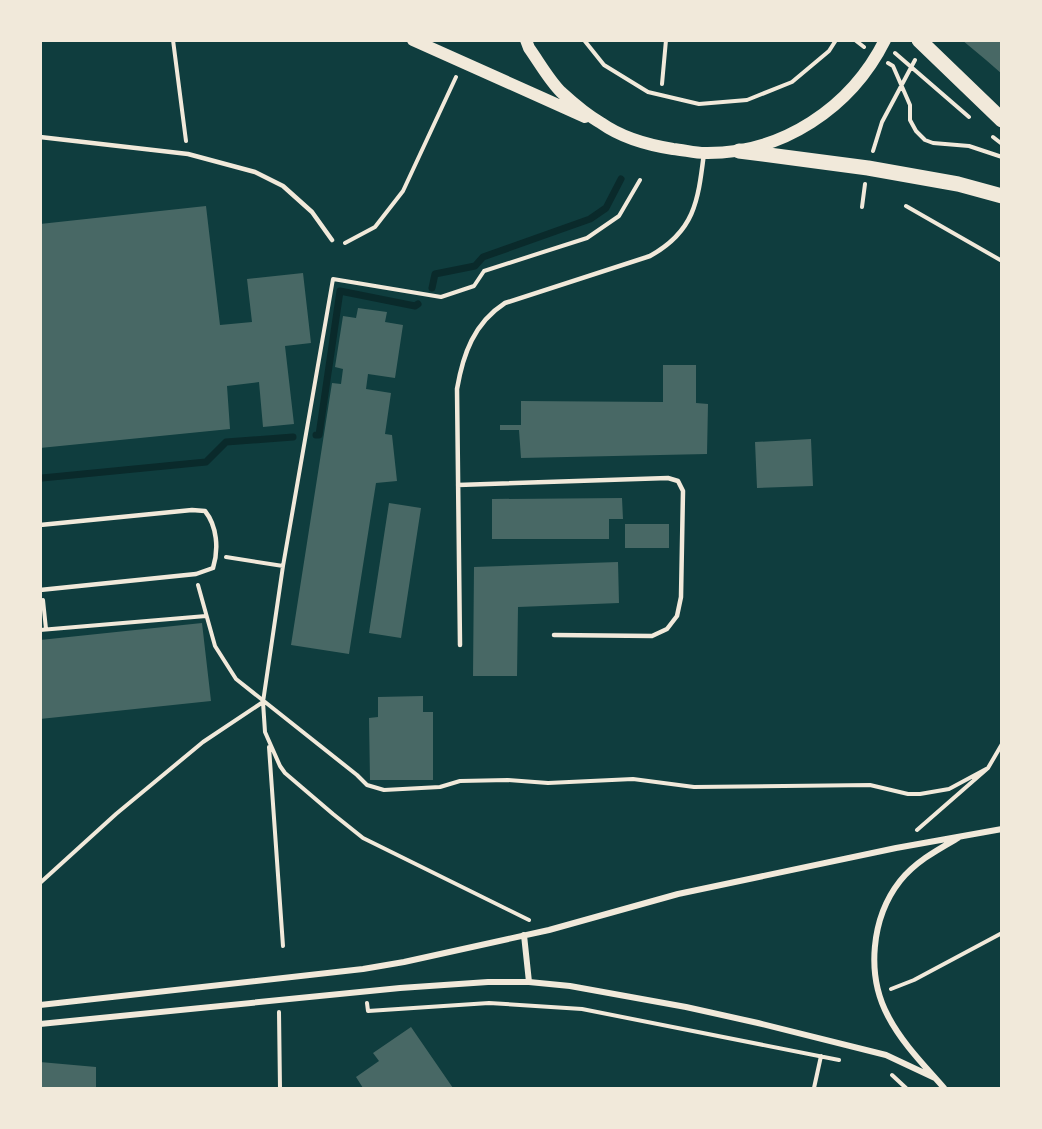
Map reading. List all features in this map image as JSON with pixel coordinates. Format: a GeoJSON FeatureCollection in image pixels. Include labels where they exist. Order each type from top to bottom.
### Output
{"type":"FeatureCollection","features":[{"type":"Feature","properties":{"kind":"main road"},"geometry":{"type":"LineString","coordinates":[[413,40],[645,144],[704,153],[739,151],[868,168],[958,184],[1002,196]]}},
{"type":"Feature","properties":{"kind":"main road"},"geometry":{"type":"LineString","coordinates":[[526,40],[529,48],[560,91],[602,124]]}},
{"type":"Feature","properties":{"kind":"main road"},"geometry":{"type":"LineString","coordinates":[[739,151],[779,140],[816,120],[849,93],[877,56],[884,42]]}},
{"type":"Feature","properties":{"kind":"main road"},"geometry":{"type":"LineString","coordinates":[[921,42],[1002,120]]}},
{"type":"Feature","properties":{"kind":"street"},"geometry":{"type":"LineString","coordinates":[[40,1005],[363,969],[404,962],[549,930],[678,894],[896,848],[1002,829]]}},
{"type":"Feature","properties":{"kind":"street"},"geometry":{"type":"LineString","coordinates":[[944,1089],[895,1028],[886,1013],[879,994],[873,961],[877,930],[887,901],[900,881],[924,857],[963,835]]}},
{"type":"Feature","properties":{"kind":"street"},"geometry":{"type":"LineString","coordinates":[[524,935],[529,982]]}},
{"type":"Feature","properties":{"kind":"street"},"geometry":{"type":"LineString","coordinates":[[40,1024],[367,990],[488,982],[529,982],[582,988],[758,1023],[886,1054],[935,1078]]}},
{"type":"Feature","properties":{"kind":"lane"},"geometry":{"type":"LineString","coordinates":[[40,137],[188,154],[255,172],[283,186],[312,212],[332,240]]}},
{"type":"Feature","properties":{"kind":"lane"},"geometry":{"type":"LineString","coordinates":[[460,645],[457,389],[469,343],[491,312],[505,303],[650,256],[668,246],[692,216],[700,184],[704,153]]}},
{"type":"Feature","properties":{"kind":"lane"},"geometry":{"type":"LineString","coordinates":[[458,485],[668,478],[678,482],[683,491],[681,597],[677,616],[667,629],[652,636],[554,635]]}},
{"type":"Feature","properties":{"kind":"lane"},"geometry":{"type":"LineString","coordinates":[[40,525],[192,510],[204,511],[213,521],[217,556],[213,568],[196,574],[40,590]]}},
{"type":"Feature","properties":{"kind":"path"},"geometry":{"type":"LineString","coordinates":[[173,40],[188,154]]}},
{"type":"Feature","properties":{"kind":"path"},"geometry":{"type":"LineString","coordinates":[[584,40],[604,64],[648,92],[699,104],[747,100],[792,81],[829,51],[836,40]]}},
{"type":"Feature","properties":{"kind":"path"},"geometry":{"type":"LineString","coordinates":[[662,84],[666,40]]}},
{"type":"Feature","properties":{"kind":"path"},"geometry":{"type":"LineString","coordinates":[[855,40],[893,66],[910,105],[910,120],[925,140],[969,147],[1002,157]]}},
{"type":"Feature","properties":{"kind":"path"},"geometry":{"type":"LineString","coordinates":[[884,42],[976,123]]}},
{"type":"Feature","properties":{"kind":"path"},"geometry":{"type":"LineString","coordinates":[[862,207],[868,168],[882,122],[902,87],[921,42]]}},
{"type":"Feature","properties":{"kind":"path"},"geometry":{"type":"LineString","coordinates":[[332,240],[343,244],[375,226],[403,191],[463,63]]}},
{"type":"Feature","properties":{"kind":"path"},"geometry":{"type":"LineString","coordinates":[[985,130],[1002,144]]}},
{"type":"Feature","properties":{"kind":"path"},"geometry":{"type":"LineString","coordinates":[[549,930],[363,838],[315,800],[285,773],[269,743],[265,732],[263,702],[283,566],[333,279],[441,297],[463,290],[474,286],[484,271],[587,238],[619,216],[640,180]]}},
{"type":"Feature","properties":{"kind":"path"},"geometry":{"type":"LineString","coordinates":[[906,206],[1002,261]]}},
{"type":"Feature","properties":{"kind":"path"},"geometry":{"type":"LineString","coordinates":[[217,556],[283,566]]}},
{"type":"Feature","properties":{"kind":"path"},"geometry":{"type":"LineString","coordinates":[[196,574],[215,646],[236,679],[367,785],[384,790],[440,787],[460,781],[508,780],[548,783],[622,779],[694,787],[870,785],[920,795],[949,789],[988,768]]}},
{"type":"Feature","properties":{"kind":"path"},"geometry":{"type":"LineString","coordinates":[[40,630],[206,616]]}},
{"type":"Feature","properties":{"kind":"path"},"geometry":{"type":"LineString","coordinates":[[40,883],[116,814],[194,749],[263,702]]}},
{"type":"Feature","properties":{"kind":"path"},"geometry":{"type":"LineString","coordinates":[[269,743],[283,946]]}},
{"type":"Feature","properties":{"kind":"path"},"geometry":{"type":"LineString","coordinates":[[896,848],[988,768],[1002,744]]}},
{"type":"Feature","properties":{"kind":"path"},"geometry":{"type":"LineString","coordinates":[[879,994],[914,980],[1002,933]]}},
{"type":"Feature","properties":{"kind":"path"},"geometry":{"type":"LineString","coordinates":[[367,990],[368,1011],[489,1003],[582,1009],[844,1061]]}},
{"type":"Feature","properties":{"kind":"path"},"geometry":{"type":"LineString","coordinates":[[279,1000],[280,1089]]}},
{"type":"Feature","properties":{"kind":"path"},"geometry":{"type":"LineString","coordinates":[[814,1089],[821,1056]]}},
{"type":"Feature","properties":{"kind":"path"},"geometry":{"type":"LineString","coordinates":[[887,1072],[906,1089]]}},
{"type":"Feature","properties":{"kind":"building"},"geometry":{"type":"Polygon","coordinates":[[[962,40],[1002,40],[1002,74],[986,60],[962,40]]]}},
{"type":"Feature","properties":{"kind":"building"},"geometry":{"type":"Polygon","coordinates":[[[206,206],[220,325],[252,322],[247,279],[303,273],[311,343],[285,346],[294,424],[263,427],[259,382],[227,386],[230,429],[40,448],[40,224],[206,206]]]}},
{"type":"Feature","properties":{"kind":"building"},"geometry":{"type":"Polygon","coordinates":[[[358,308],[387,312],[385,322],[403,325],[395,378],[368,374],[366,389],[391,393],[385,434],[392,435],[397,481],[376,483],[349,654],[291,645],[332,383],[341,384],[343,369],[335,367],[343,316],[356,318],[358,308]]]}},
{"type":"Feature","properties":{"kind":"building"},"geometry":{"type":"Polygon","coordinates":[[[663,365],[696,365],[696,403],[708,404],[707,454],[521,458],[519,430],[500,430],[500,425],[521,425],[521,401],[663,402],[663,365]]]}},
{"type":"Feature","properties":{"kind":"building"},"geometry":{"type":"Polygon","coordinates":[[[811,439],[813,486],[757,488],[755,442],[811,439]]]}},
{"type":"Feature","properties":{"kind":"building"},"geometry":{"type":"Polygon","coordinates":[[[622,498],[623,519],[609,519],[609,539],[492,539],[492,499],[622,498]]]}},
{"type":"Feature","properties":{"kind":"building"},"geometry":{"type":"Polygon","coordinates":[[[389,503],[421,508],[401,638],[369,633],[389,503]]]}},
{"type":"Feature","properties":{"kind":"building"},"geometry":{"type":"Polygon","coordinates":[[[625,524],[669,524],[669,548],[625,548],[625,524]]]}},
{"type":"Feature","properties":{"kind":"building"},"geometry":{"type":"Polygon","coordinates":[[[618,562],[619,603],[518,607],[517,676],[473,676],[474,567],[618,562]]]}},
{"type":"Feature","properties":{"kind":"building"},"geometry":{"type":"Polygon","coordinates":[[[202,623],[211,701],[40,719],[40,640],[202,623]]]}},
{"type":"Feature","properties":{"kind":"building"},"geometry":{"type":"Polygon","coordinates":[[[423,696],[423,712],[433,712],[433,780],[370,780],[369,718],[378,717],[378,697],[423,696]]]}},
{"type":"Feature","properties":{"kind":"building"},"geometry":{"type":"Polygon","coordinates":[[[411,1027],[453,1088],[363,1088],[356,1077],[379,1061],[373,1053],[411,1027]]]}},
{"type":"Feature","properties":{"kind":"building"},"geometry":{"type":"Polygon","coordinates":[[[40,1062],[96,1067],[96,1088],[40,1088],[40,1062]]]}},
{"type":"Feature","properties":{"kind":"waterway"},"geometry":{"type":"LineString","coordinates":[[432,288],[435,274],[475,266],[483,257],[590,219],[606,208],[621,179]]}},
{"type":"Feature","properties":{"kind":"waterway"},"geometry":{"type":"LineString","coordinates":[[316,435],[319,435],[340,291],[415,306],[418,304]]}},
{"type":"Feature","properties":{"kind":"waterway"},"geometry":{"type":"LineString","coordinates":[[42,478],[206,462],[226,442],[293,437]]}}]}
